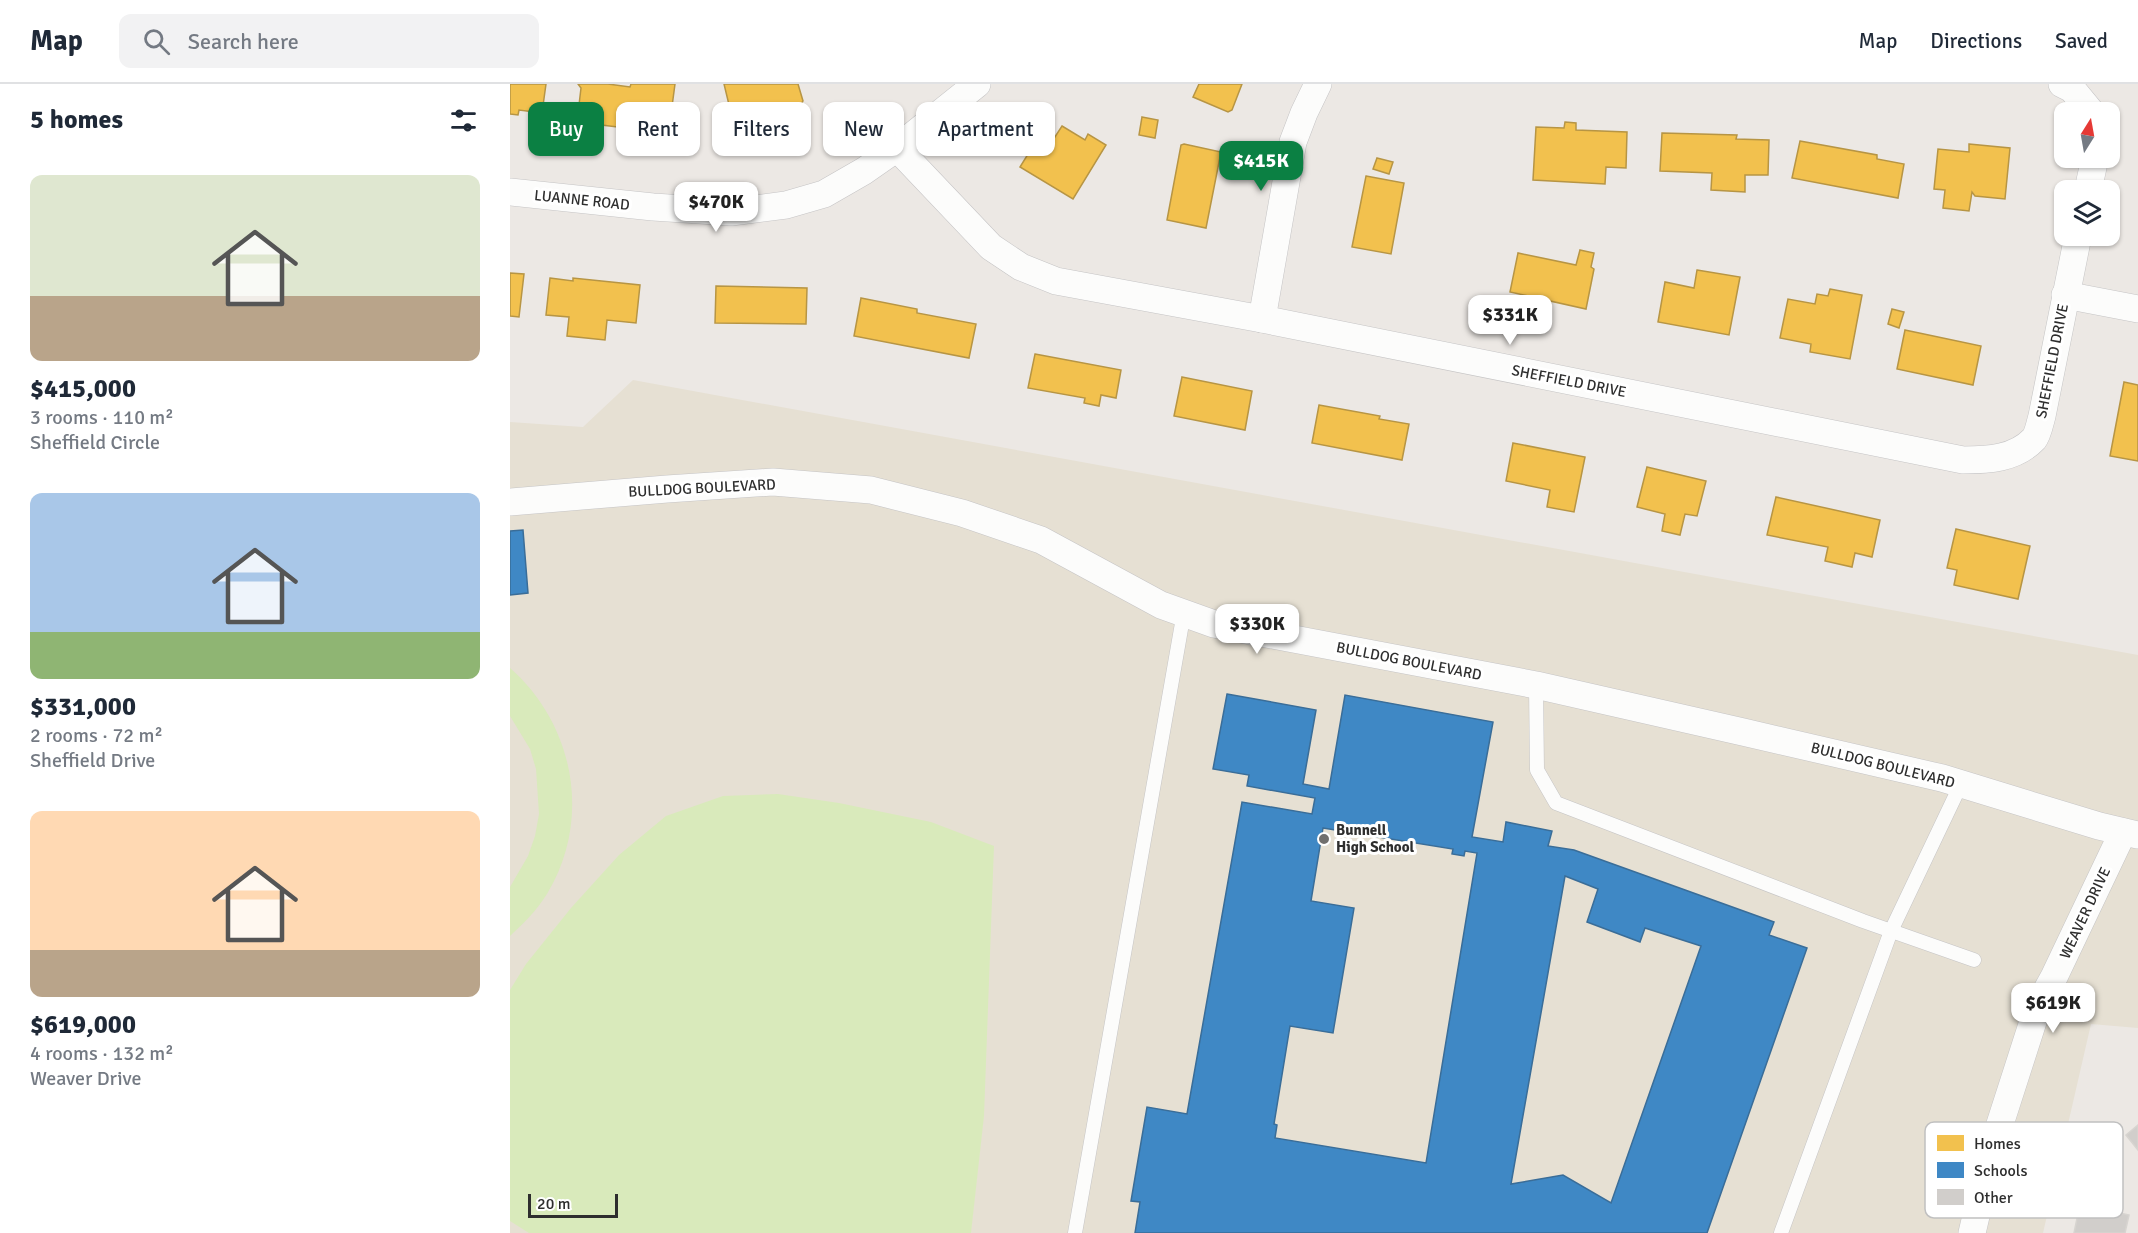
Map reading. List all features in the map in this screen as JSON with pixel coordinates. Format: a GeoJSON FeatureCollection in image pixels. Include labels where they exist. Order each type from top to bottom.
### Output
{"type":"FeatureCollection","features":[{"type":"Feature","properties":{"kind":"street","name":"LUANNE ROAD"},"geometry":{"type":"LineString","coordinates":[[904,142],[976,84]]}},
{"type":"Feature","properties":{"kind":"street"},"geometry":{"type":"LineString","coordinates":[[1262,319],[1293,142],[1318,84]]}},
{"type":"Feature","properties":{"kind":"street"},"geometry":{"type":"LineString","coordinates":[[2062,84],[2072,89],[2083,102]]}},
{"type":"Feature","properties":{"kind":"street","name":"SHEFFIELD DRIVE"},"geometry":{"type":"LineString","coordinates":[[904,155],[991,247],[1021,267],[1056,281],[1262,319],[1963,460],[1992,460],[2018,450],[2035,437],[2042,416],[2076,246]]}},
{"type":"Feature","properties":{"kind":"street","name":"LUANNE ROAD"},"geometry":{"type":"LineString","coordinates":[[510,192],[653,207],[731,212],[786,205],[824,194],[886,156]]}},
{"type":"Feature","properties":{"kind":"street"},"geometry":{"type":"LineString","coordinates":[[2065,295],[2138,309]]}},
{"type":"Feature","properties":{"kind":"street","name":"BULLDOG BOULEVARD"},"geometry":{"type":"LineString","coordinates":[[510,502],[773,482],[871,490],[962,513],[1041,540],[1161,604],[1214,624],[1536,685],[1743,732],[1961,784],[2130,833]]}},
{"type":"Feature","properties":{"kind":"street","name":"WEAVER DRIVE"},"geometry":{"type":"LineString","coordinates":[[2001,1122],[2038,1006],[2130,833]]}},
{"type":"Feature","properties":{"kind":"street","name":"WEAVER DRIVE"},"geometry":{"type":"LineString","coordinates":[[1972,1233],[1976,1218]]}},
{"type":"Feature","properties":{"kind":"lane"},"geometry":{"type":"LineString","coordinates":[[1075,1233],[1184,612]]}},
{"type":"Feature","properties":{"kind":"lane"},"geometry":{"type":"LineString","coordinates":[[1536,685],[1537,770],[1556,803],[1891,931],[1974,960]]}},
{"type":"Feature","properties":{"kind":"lane"},"geometry":{"type":"LineString","coordinates":[[1781,1233],[1891,931],[1961,784]]}},
{"type":"Feature","properties":{"kind":"shaded area","name":"Bunnell High School"},"geometry":{"type":"Polygon","coordinates":[[[633,380],[2138,655],[2138,1028],[2091,1024],[2068,1122],[1925,1122],[1925,1218],[2046,1218],[2043,1233],[510,1233],[510,422],[583,427],[633,380]]]}},
{"type":"Feature","properties":{"kind":"green space"},"geometry":{"type":"Polygon","coordinates":[[[510,668],[532,691],[550,717],[562,745],[570,775],[572,805],[569,835],[561,865],[543,900],[510,936],[510,887],[528,856],[539,814],[536,769],[530,749],[510,716],[510,668]]]}},
{"type":"Feature","properties":{"kind":"green space"},"geometry":{"type":"Polygon","coordinates":[[[778,794],[839,803],[931,822],[994,846],[984,1116],[971,1233],[529,1233],[510,1221],[510,990],[526,964],[571,908],[619,855],[666,816],[723,796],[778,794]]]}},
{"type":"Feature","properties":{"kind":"building: Homes"},"geometry":{"type":"Polygon","coordinates":[[[510,84],[546,84],[544,102],[528,102],[528,111],[519,110],[518,115],[510,114],[510,84]]]}},
{"type":"Feature","properties":{"kind":"building: Homes"},"geometry":{"type":"Polygon","coordinates":[[[578,84],[630,87],[631,84],[675,84],[673,102],[616,102],[616,127],[604,125],[604,102],[579,102],[581,88],[578,84]]]}},
{"type":"Feature","properties":{"kind":"building: Homes"},"geometry":{"type":"Polygon","coordinates":[[[724,84],[798,84],[803,101],[802,102],[728,102],[724,84]]]}},
{"type":"Feature","properties":{"kind":"building: Homes"},"geometry":{"type":"Polygon","coordinates":[[[1199,84],[1242,84],[1232,110],[1228,112],[1193,97],[1199,84]]]}},
{"type":"Feature","properties":{"kind":"building: Homes"},"geometry":{"type":"Polygon","coordinates":[[[1142,117],[1158,120],[1155,138],[1139,135],[1142,117]]]}},
{"type":"Feature","properties":{"kind":"building: Homes"},"geometry":{"type":"Polygon","coordinates":[[[1565,122],[1576,123],[1576,130],[1627,132],[1626,168],[1606,167],[1605,184],[1533,180],[1536,127],[1564,128],[1565,122]]]}},
{"type":"Feature","properties":{"kind":"building: Homes"},"geometry":{"type":"Polygon","coordinates":[[[1062,126],[1085,140],[1088,134],[1106,145],[1073,199],[1020,167],[1027,156],[1055,156],[1055,137],[1062,126]]]}},
{"type":"Feature","properties":{"kind":"building: Homes"},"geometry":{"type":"Polygon","coordinates":[[[1662,133],[1737,135],[1736,139],[1769,140],[1768,175],[1745,175],[1745,192],[1711,190],[1712,173],[1660,171],[1662,133]]]}},
{"type":"Feature","properties":{"kind":"building: Homes"},"geometry":{"type":"Polygon","coordinates":[[[1800,141],[1877,155],[1877,159],[1904,164],[1898,198],[1792,178],[1800,141]]]}},
{"type":"Feature","properties":{"kind":"building: Homes"},"geometry":{"type":"Polygon","coordinates":[[[1969,144],[2010,148],[2005,199],[1975,196],[1972,192],[1969,211],[1943,208],[1945,190],[1934,189],[1938,149],[1969,152],[1969,144]]]}},
{"type":"Feature","properties":{"kind":"building: Homes"},"geometry":{"type":"Polygon","coordinates":[[[1181,145],[1221,152],[1206,228],[1167,220],[1181,145]]]}},
{"type":"Feature","properties":{"kind":"building: Homes"},"geometry":{"type":"Polygon","coordinates":[[[1377,158],[1393,162],[1389,174],[1373,169],[1377,158]]]}},
{"type":"Feature","properties":{"kind":"building: Homes"},"geometry":{"type":"Polygon","coordinates":[[[1366,176],[1404,183],[1391,254],[1352,247],[1366,176]]]}},
{"type":"Feature","properties":{"kind":"building: Homes"},"geometry":{"type":"Polygon","coordinates":[[[1580,250],[1594,253],[1591,267],[1594,269],[1586,309],[1510,292],[1518,253],[1576,265],[1580,250]]]}},
{"type":"Feature","properties":{"kind":"building: Homes"},"geometry":{"type":"Polygon","coordinates":[[[1697,270],[1740,277],[1729,335],[1658,322],[1665,282],[1694,288],[1697,270]]]}},
{"type":"Feature","properties":{"kind":"building: Homes"},"geometry":{"type":"Polygon","coordinates":[[[510,273],[524,274],[519,317],[510,316],[510,273]]]}},
{"type":"Feature","properties":{"kind":"building: Homes"},"geometry":{"type":"Polygon","coordinates":[[[550,278],[640,285],[636,323],[607,320],[605,340],[567,336],[569,317],[546,315],[550,278]]]}},
{"type":"Feature","properties":{"kind":"building: Homes"},"geometry":{"type":"Polygon","coordinates":[[[716,286],[807,288],[806,324],[715,323],[716,286]]]}},
{"type":"Feature","properties":{"kind":"building: Homes"},"geometry":{"type":"Polygon","coordinates":[[[1830,289],[1862,295],[1850,359],[1810,352],[1811,344],[1780,338],[1788,299],[1815,304],[1817,294],[1828,296],[1830,289]]]}},
{"type":"Feature","properties":{"kind":"building: Homes"},"geometry":{"type":"Polygon","coordinates":[[[861,298],[917,309],[917,313],[976,324],[969,358],[854,336],[861,298]]]}},
{"type":"Feature","properties":{"kind":"building: Homes"},"geometry":{"type":"Polygon","coordinates":[[[1892,309],[1904,312],[1899,328],[1888,324],[1892,309]]]}},
{"type":"Feature","properties":{"kind":"building: Homes"},"geometry":{"type":"Polygon","coordinates":[[[1905,330],[1981,346],[1973,385],[1897,369],[1905,330]]]}},
{"type":"Feature","properties":{"kind":"building: Homes"},"geometry":{"type":"Polygon","coordinates":[[[1035,354],[1121,370],[1116,398],[1101,395],[1099,406],[1084,403],[1085,398],[1028,388],[1035,354]]]}},
{"type":"Feature","properties":{"kind":"building: Homes"},"geometry":{"type":"Polygon","coordinates":[[[1182,377],[1252,391],[1245,430],[1174,416],[1182,377]]]}},
{"type":"Feature","properties":{"kind":"building: Homes"},"geometry":{"type":"Polygon","coordinates":[[[2124,382],[2138,385],[2138,461],[2110,456],[2124,382]]]}},
{"type":"Feature","properties":{"kind":"building: Homes"},"geometry":{"type":"Polygon","coordinates":[[[1319,405],[1380,416],[1379,419],[1409,424],[1402,460],[1312,443],[1319,405]]]}},
{"type":"Feature","properties":{"kind":"building: Homes"},"geometry":{"type":"Polygon","coordinates":[[[1513,443],[1585,457],[1574,512],[1547,507],[1550,490],[1506,481],[1513,443]]]}},
{"type":"Feature","properties":{"kind":"building: Homes"},"geometry":{"type":"Polygon","coordinates":[[[1647,467],[1706,481],[1697,516],[1685,514],[1680,535],[1662,531],[1665,514],[1637,507],[1647,467]]]}},
{"type":"Feature","properties":{"kind":"building: Homes"},"geometry":{"type":"Polygon","coordinates":[[[1776,497],[1880,520],[1872,557],[1855,553],[1852,567],[1825,561],[1828,547],[1767,535],[1776,497]]]}},
{"type":"Feature","properties":{"kind":"building: Homes"},"geometry":{"type":"Polygon","coordinates":[[[1956,529],[2030,546],[2018,599],[1954,585],[1957,570],[1947,568],[1956,529]]]}},
{"type":"Feature","properties":{"kind":"building: Schools"},"geometry":{"type":"Polygon","coordinates":[[[523,530],[528,593],[510,595],[510,531],[523,530]]]}},
{"type":"Feature","properties":{"kind":"building: Schools"},"geometry":{"type":"Polygon","coordinates":[[[1227,694],[1316,710],[1303,784],[1329,789],[1345,695],[1493,722],[1472,837],[1503,842],[1506,822],[1552,831],[1548,846],[1574,850],[1774,922],[1769,935],[1807,948],[1707,1233],[1135,1233],[1140,1202],[1131,1201],[1147,1107],[1187,1114],[1242,802],[1312,814],[1315,798],[1247,786],[1249,775],[1213,769],[1227,694]],[[1323,828],[1311,901],[1354,908],[1333,1033],[1290,1026],[1274,1124],[1277,1125],[1275,1138],[1426,1163],[1477,853],[1465,851],[1464,856],[1452,854],[1453,849],[1323,828]],[[1565,876],[1511,1184],[1563,1175],[1611,1203],[1701,946],[1645,928],[1640,942],[1587,922],[1598,889],[1565,876]]]}},
{"type":"Feature","properties":{"kind":"building: Other"},"geometry":{"type":"Polygon","coordinates":[[[2138,1125],[2138,1150],[2126,1135],[2138,1125]]]}},
{"type":"Feature","properties":{"kind":"building: Other"},"geometry":{"type":"Polygon","coordinates":[[[2123,1214],[2129,1215],[2125,1233],[2074,1233],[2077,1218],[2123,1218],[2123,1214]]]}},
{"type":"Feature","properties":{"kind":"place","name":"Bunnell High School"},"geometry":{"type":"Point","coordinates":[1324,839]}}]}
